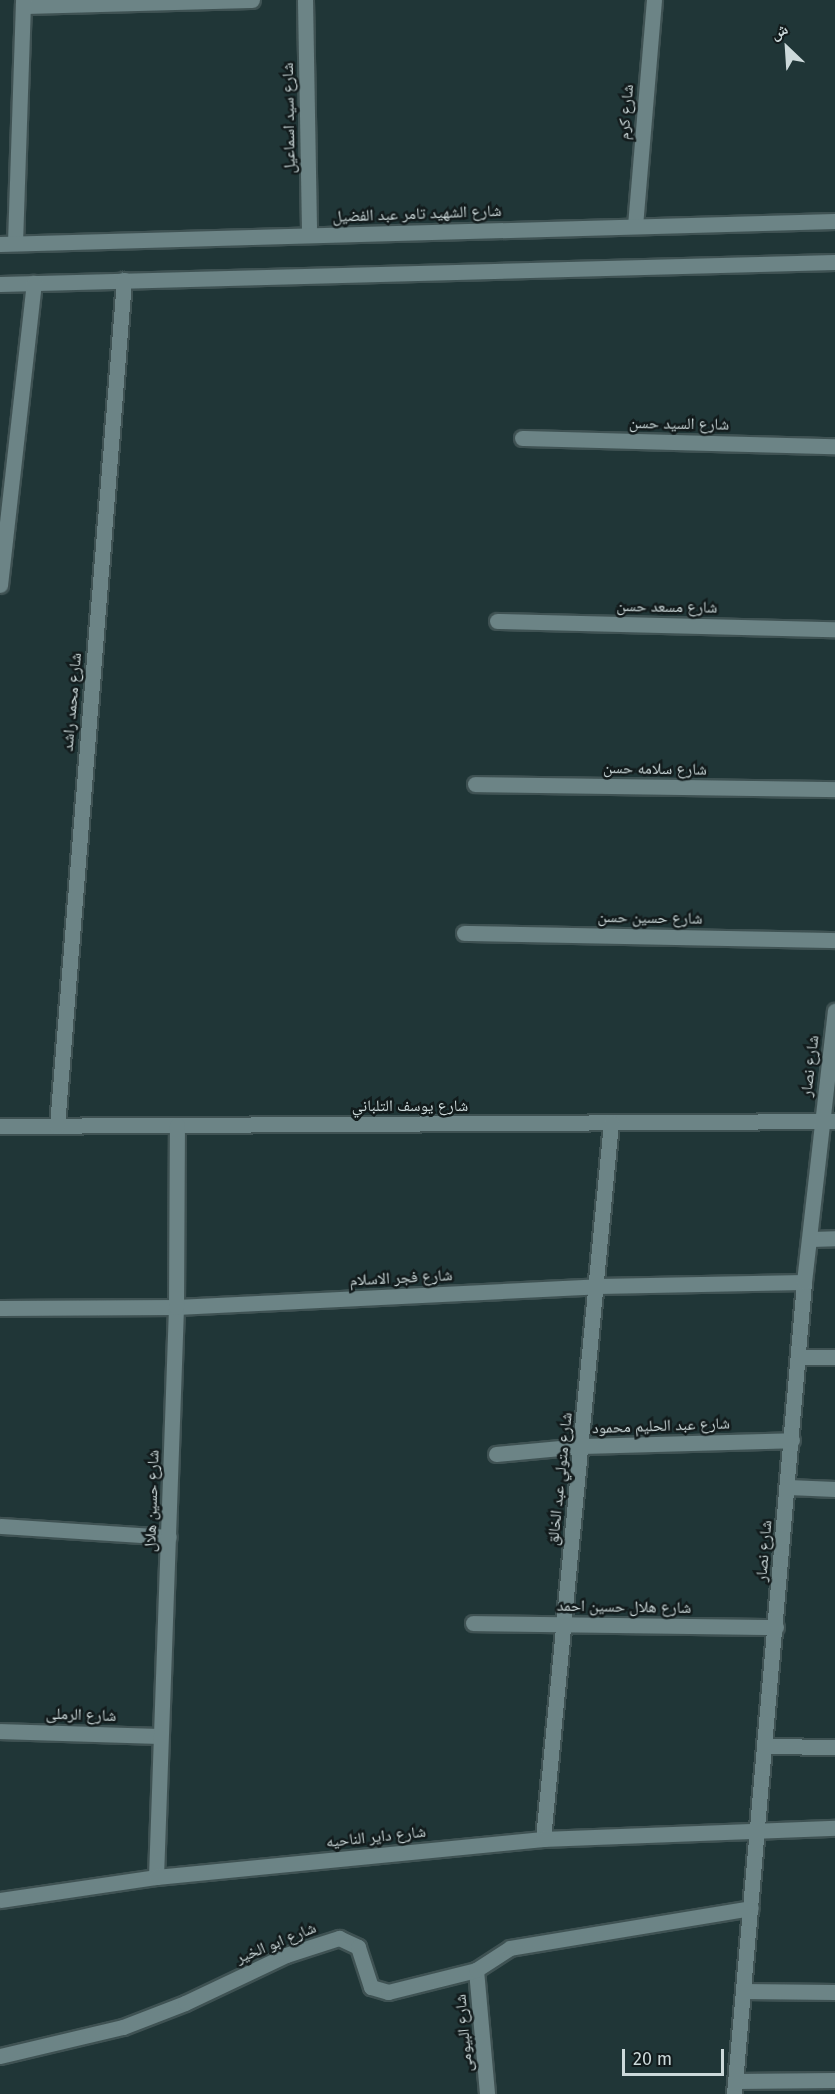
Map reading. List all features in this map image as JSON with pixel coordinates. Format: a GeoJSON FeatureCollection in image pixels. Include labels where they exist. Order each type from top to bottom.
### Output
{"type":"FeatureCollection","features":[{"type":"Feature","properties":{"kind":"street"},"geometry":{"type":"LineString","coordinates":[[7,244],[23,3],[252,0]]}},
{"type":"Feature","properties":{"kind":"street","name":"شارع سيد اسماعيل"},"geometry":{"type":"LineString","coordinates":[[305,0],[309,235]]}},
{"type":"Feature","properties":{"kind":"street","name":"شارع كرم"},"geometry":{"type":"LineString","coordinates":[[635,226],[654,0]]}},
{"type":"Feature","properties":{"kind":"street","name":"شارع الشهيد تامر عبد الفضيل"},"geometry":{"type":"LineString","coordinates":[[7,244],[835,221]]}},
{"type":"Feature","properties":{"kind":"street"},"geometry":{"type":"LineString","coordinates":[[0,284],[835,262]]}},
{"type":"Feature","properties":{"kind":"street","name":"شارع محمد راشد"},"geometry":{"type":"LineString","coordinates":[[57,1126],[124,280]]}},
{"type":"Feature","properties":{"kind":"street"},"geometry":{"type":"LineString","coordinates":[[0,585],[33,283]]}},
{"type":"Feature","properties":{"kind":"street","name":"شارع السيد حسن"},"geometry":{"type":"LineString","coordinates":[[522,438],[835,446]]}},
{"type":"Feature","properties":{"kind":"street","name":"شارع مسعد حسن"},"geometry":{"type":"LineString","coordinates":[[497,621],[835,629]]}},
{"type":"Feature","properties":{"kind":"street","name":"شارع سلامه حسن"},"geometry":{"type":"LineString","coordinates":[[475,784],[835,789]]}},
{"type":"Feature","properties":{"kind":"street","name":"شارع حسين حسن"},"geometry":{"type":"LineString","coordinates":[[464,933],[835,940]]}},
{"type":"Feature","properties":{"kind":"street","name":"شارع نصار"},"geometry":{"type":"LineString","coordinates":[[734,2087],[800,1357],[804,1282],[828,1121],[835,1011]]}},
{"type":"Feature","properties":{"kind":"street","name":"شارع يوسف التلباني"},"geometry":{"type":"LineString","coordinates":[[0,1126],[828,1121]]}},
{"type":"Feature","properties":{"kind":"street","name":"شارع متولي عبد الخالق"},"geometry":{"type":"LineString","coordinates":[[543,1839],[562,1624],[598,1286],[611,1122]]}},
{"type":"Feature","properties":{"kind":"street","name":"شارع حسين هلال"},"geometry":{"type":"LineString","coordinates":[[156,1877],[176,1307],[177,1125]]}},
{"type":"Feature","properties":{"kind":"street"},"geometry":{"type":"LineString","coordinates":[[811,1239],[835,1238]]}},
{"type":"Feature","properties":{"kind":"street","name":"شارع فجر الاسلام"},"geometry":{"type":"LineString","coordinates":[[0,1308],[176,1307],[598,1286],[804,1282]]}},
{"type":"Feature","properties":{"kind":"street"},"geometry":{"type":"LineString","coordinates":[[800,1357],[835,1357]]}},
{"type":"Feature","properties":{"kind":"street","name":"شارع عبد الحليم محمود"},"geometry":{"type":"LineString","coordinates":[[496,1454],[582,1446],[792,1440]]}},
{"type":"Feature","properties":{"kind":"street"},"geometry":{"type":"LineString","coordinates":[[788,1487],[835,1489]]}},
{"type":"Feature","properties":{"kind":"street"},"geometry":{"type":"LineString","coordinates":[[0,1526],[169,1537]]}},
{"type":"Feature","properties":{"kind":"street","name":"شارع هلال حسين احمد"},"geometry":{"type":"LineString","coordinates":[[473,1623],[776,1626]]}},
{"type":"Feature","properties":{"kind":"street","name":"شارع الرملى"},"geometry":{"type":"LineString","coordinates":[[0,1731],[160,1736]]}},
{"type":"Feature","properties":{"kind":"street"},"geometry":{"type":"LineString","coordinates":[[765,1746],[835,1747]]}},
{"type":"Feature","properties":{"kind":"street","name":"شارع داير الناحيه"},"geometry":{"type":"LineString","coordinates":[[0,1900],[156,1877],[543,1839],[758,1829],[835,1828]]}},
{"type":"Feature","properties":{"kind":"street","name":"شارع ابو الخير"},"geometry":{"type":"LineString","coordinates":[[0,2056],[123,2027],[185,2003],[286,1955],[339,1938],[358,1947],[371,1987],[379,1992],[476,1970],[510,1948],[751,1908]]}},
{"type":"Feature","properties":{"kind":"street","name":"شارع البيومى"},"geometry":{"type":"LineString","coordinates":[[476,1970],[487,2094]]}},
{"type":"Feature","properties":{"kind":"street"},"geometry":{"type":"LineString","coordinates":[[743,1991],[835,1992]]}},
{"type":"Feature","properties":{"kind":"street"},"geometry":{"type":"LineString","coordinates":[[734,2087],[835,2080]]}}]}
